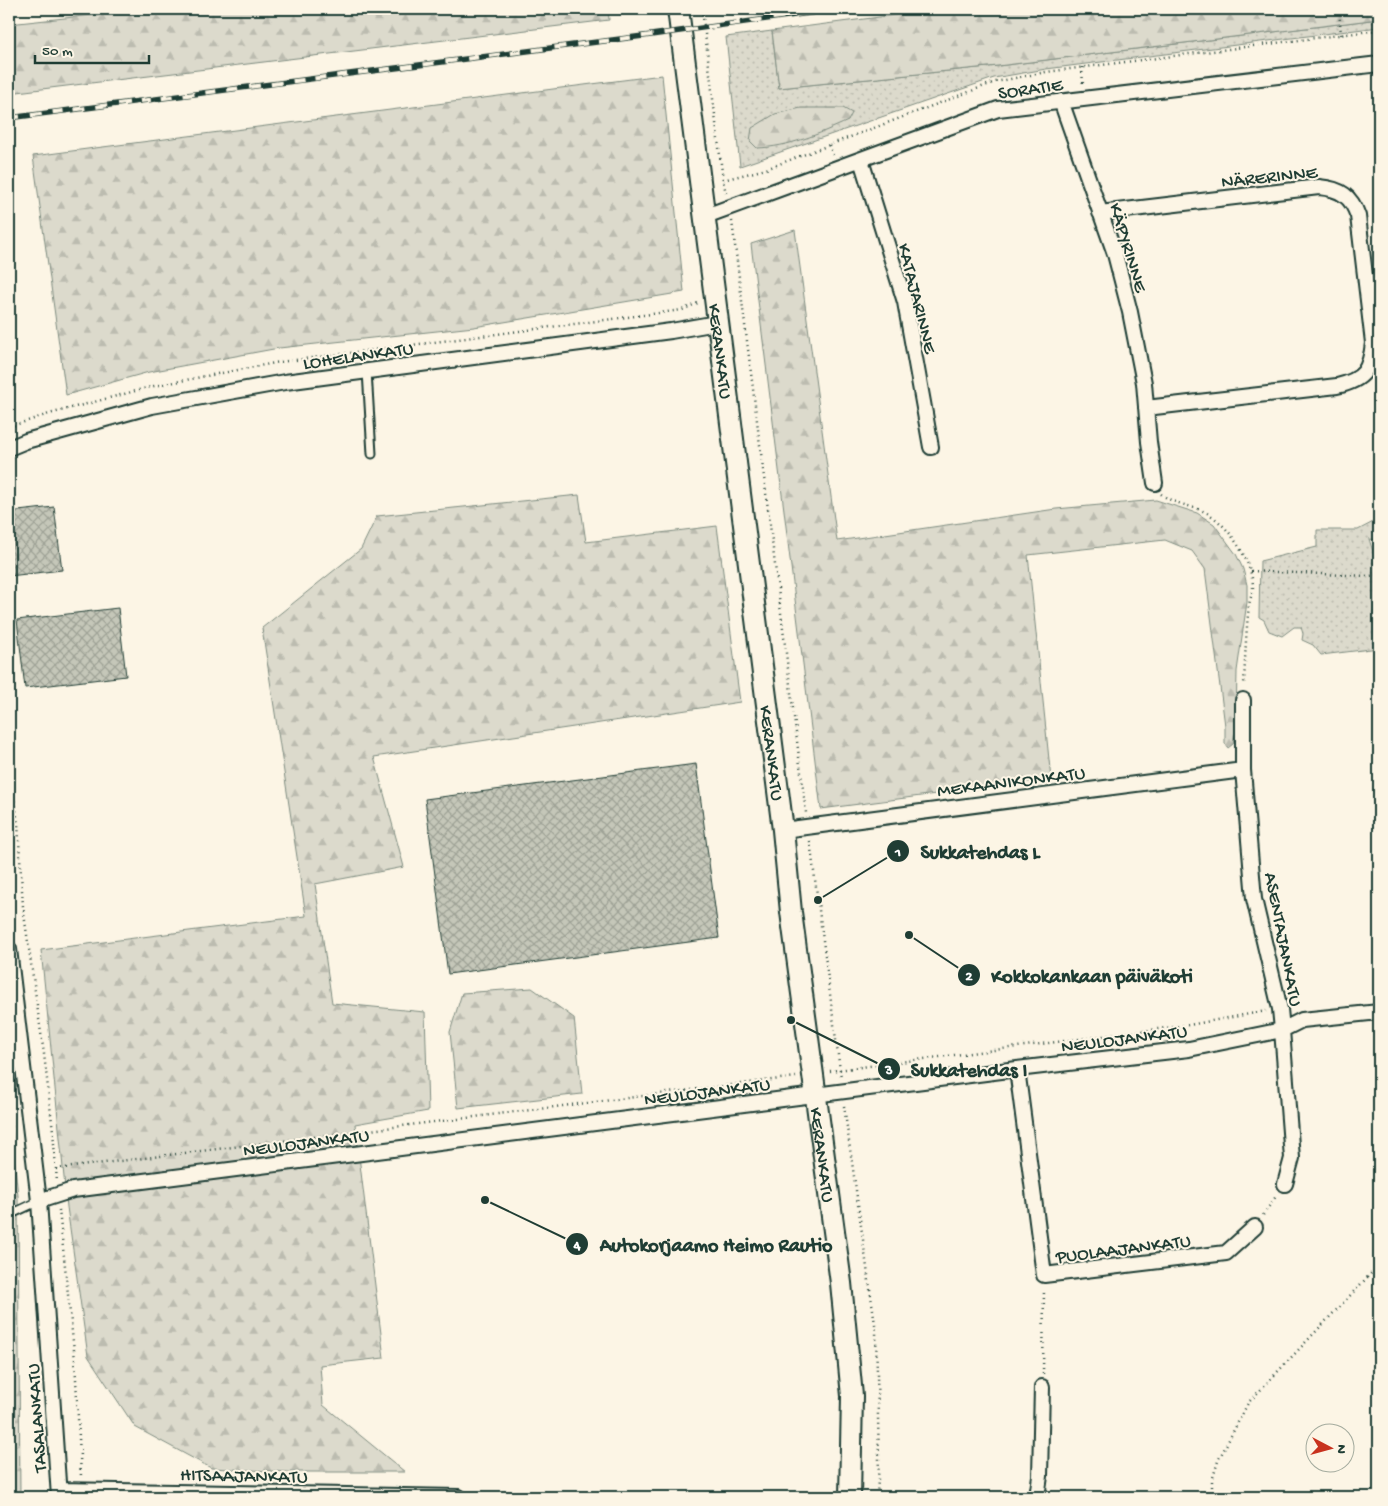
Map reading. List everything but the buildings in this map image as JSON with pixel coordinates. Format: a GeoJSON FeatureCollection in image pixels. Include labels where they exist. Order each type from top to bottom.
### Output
{"type":"FeatureCollection","features":[{"type":"Feature","properties":{"kind":"street","name":"KERANKATU"},"geometry":{"type":"LineString","coordinates":[[678,9],[783,830],[791,912],[841,1284],[852,1396],[850,1497]]}},
{"type":"Feature","properties":{"kind":"street","name":"SORATIE"},"geometry":{"type":"LineString","coordinates":[[704,217],[998,109],[1379,64]]}},
{"type":"Feature","properties":{"kind":"street","name":"KÄPYRINNE"},"geometry":{"type":"LineString","coordinates":[[1061,101],[1115,254],[1130,312],[1144,382],[1149,442],[1155,483]]}},
{"type":"Feature","properties":{"kind":"street","name":"KATAJARINNE"},"geometry":{"type":"LineString","coordinates":[[861,160],[905,302],[931,448]]}},
{"type":"Feature","properties":{"kind":"street","name":"NÄRERINNE"},"geometry":{"type":"LineString","coordinates":[[1100,213],[1319,187],[1341,192],[1354,204],[1359,226],[1373,343],[1371,359],[1358,379],[1336,386],[1146,408]]}},
{"type":"Feature","properties":{"kind":"street","name":"LOHELANKATU"},"geometry":{"type":"LineString","coordinates":[[9,448],[26,441],[152,406],[285,382],[671,331],[717,323]]}},
{"type":"Feature","properties":{"kind":"street","name":"ASENTAJANKATU"},"geometry":{"type":"LineString","coordinates":[[1243,700],[1243,770],[1254,899],[1280,1009],[1282,1030],[1292,1158],[1285,1184]]}},
{"type":"Feature","properties":{"kind":"street","name":"MEKAANIKONKATU"},"geometry":{"type":"LineString","coordinates":[[783,830],[808,825],[1243,770]]}},
{"type":"Feature","properties":{"kind":"street","name":"TASALANKATU"},"geometry":{"type":"LineString","coordinates":[[9,949],[39,1201],[59,1494]]}},
{"type":"Feature","properties":{"kind":"street","name":"NEULOJANKATU"},"geometry":{"type":"LineString","coordinates":[[39,1201],[58,1193],[72,1190],[816,1094],[1189,1049],[1282,1030],[1302,1020],[1379,1012]]}},
{"type":"Feature","properties":{"kind":"street","name":"PUOLAAJANKATU"},"geometry":{"type":"LineString","coordinates":[[1017,1069],[1044,1275],[1226,1253],[1255,1226]]}},
{"type":"Feature","properties":{"kind":"street"},"geometry":{"type":"LineString","coordinates":[[1036,1497],[1040,1476],[1042,1387]]}},
{"type":"Feature","properties":{"kind":"street","name":"HITSAAJANKATU"},"geometry":{"type":"LineString","coordinates":[[59,1494],[82,1491],[459,1497]]}},
{"type":"Feature","properties":{"kind":"lane"},"geometry":{"type":"LineString","coordinates":[[367,371],[372,454]]}},
{"type":"Feature","properties":{"kind":"lane"},"geometry":{"type":"LineString","coordinates":[[9,1215],[39,1201]]}},
{"type":"Feature","properties":{"kind":"path"},"geometry":{"type":"LineString","coordinates":[[702,9],[723,180],[730,208],[842,1091],[876,1331],[879,1460],[877,1497]]}},
{"type":"Feature","properties":{"kind":"path"},"geometry":{"type":"LineString","coordinates":[[1339,9],[1341,34]]}},
{"type":"Feature","properties":{"kind":"path"},"geometry":{"type":"LineString","coordinates":[[9,427],[49,414],[154,386],[280,362],[682,310],[714,296]]}},
{"type":"Feature","properties":{"kind":"path"},"geometry":{"type":"LineString","coordinates":[[1155,483],[1160,493],[1167,498],[1207,513],[1225,527],[1242,552],[1250,571],[1253,587],[1249,604],[1243,700]]}},
{"type":"Feature","properties":{"kind":"path"},"geometry":{"type":"LineString","coordinates":[[1250,571],[1379,575]]}},
{"type":"Feature","properties":{"kind":"path"},"geometry":{"type":"LineString","coordinates":[[9,766],[18,823],[24,907],[44,1054],[56,1169],[74,1360],[82,1491]]}},
{"type":"Feature","properties":{"kind":"path"},"geometry":{"type":"LineString","coordinates":[[56,1169],[1189,1025],[1280,1009]]}},
{"type":"Feature","properties":{"kind":"path"},"geometry":{"type":"LineString","coordinates":[[1255,1226],[1285,1184]]}},
{"type":"Feature","properties":{"kind":"path"},"geometry":{"type":"LineString","coordinates":[[1212,1497],[1212,1480],[1218,1461],[1248,1403],[1379,1265]]}},
{"type":"Feature","properties":{"kind":"path"},"geometry":{"type":"LineString","coordinates":[[1042,1387],[1044,1275]]}},
{"type":"Feature","properties":{"kind":"green space"},"geometry":{"type":"Polygon","coordinates":[[[148,9],[608,9],[609,20],[9,93],[9,24],[148,9]]]}},
{"type":"Feature","properties":{"kind":"green space"},"geometry":{"type":"Polygon","coordinates":[[[941,9],[1379,9],[1379,19],[998,66],[779,88],[772,31],[941,9]]]}},
{"type":"Feature","properties":{"kind":"green space"},"geometry":{"type":"Polygon","coordinates":[[[1379,19],[1379,27],[1046,69],[994,78],[740,166],[726,37],[772,31],[779,88],[998,66],[1379,19]]]}},
{"type":"Feature","properties":{"kind":"green space"},"geometry":{"type":"Polygon","coordinates":[[[662,75],[684,292],[474,327],[279,348],[149,372],[66,395],[33,156],[662,75]]]}},
{"type":"Feature","properties":{"kind":"green space"},"geometry":{"type":"Polygon","coordinates":[[[801,108],[843,108],[852,113],[848,121],[815,135],[792,142],[757,148],[750,141],[752,128],[775,114],[801,108]]]}},
{"type":"Feature","properties":{"kind":"green space"},"geometry":{"type":"Polygon","coordinates":[[[795,230],[837,541],[1056,509],[1156,500],[1197,513],[1214,524],[1236,554],[1243,569],[1247,585],[1247,602],[1237,671],[1236,722],[1233,744],[1228,748],[1225,743],[1225,726],[1205,569],[1192,551],[1165,540],[1028,555],[1051,779],[821,809],[751,244],[795,230]]]}},
{"type":"Feature","properties":{"kind":"green space"},"geometry":{"type":"Polygon","coordinates":[[[579,495],[586,542],[717,526],[740,702],[374,757],[404,867],[315,884],[332,1003],[425,1012],[428,1111],[355,1124],[384,1358],[320,1365],[323,1405],[405,1472],[289,1472],[211,1468],[135,1427],[88,1356],[67,1207],[41,950],[306,916],[262,628],[361,549],[377,516],[579,495]]]}},
{"type":"Feature","properties":{"kind":"green space"},"geometry":{"type":"Polygon","coordinates":[[[1379,519],[1379,540],[1369,539],[1379,570],[1379,648],[1321,655],[1313,645],[1302,640],[1301,627],[1294,627],[1282,636],[1269,631],[1264,620],[1259,617],[1260,561],[1317,547],[1317,530],[1358,530],[1379,519]]]}},
{"type":"Feature","properties":{"kind":"green space"},"geometry":{"type":"Polygon","coordinates":[[[532,988],[574,1018],[582,1094],[458,1108],[450,1032],[462,993],[532,988]]]}},
{"type":"Feature","properties":{"kind":"green space"},"geometry":{"type":"Polygon","coordinates":[[[9,1105],[18,1196],[20,1497],[9,1497],[9,1105]]]}},
{"type":"Feature","properties":{"kind":"railway"},"geometry":{"type":"LineString","coordinates":[[9,118],[838,9]]}},
{"type":"Feature","properties":{"kind":"place","name":"Sukkatehdas L"},"geometry":{"type":"Point","coordinates":[818,900]}},
{"type":"Feature","properties":{"kind":"place","name":"Kokkokankaan päiväkoti"},"geometry":{"type":"Point","coordinates":[909,935]}},
{"type":"Feature","properties":{"kind":"place","name":"Sukkatehdas I"},"geometry":{"type":"Point","coordinates":[791,1020]}},
{"type":"Feature","properties":{"kind":"place","name":"Autokorjaamo Heimo Rautio"},"geometry":{"type":"Point","coordinates":[485,1200]}}]}
